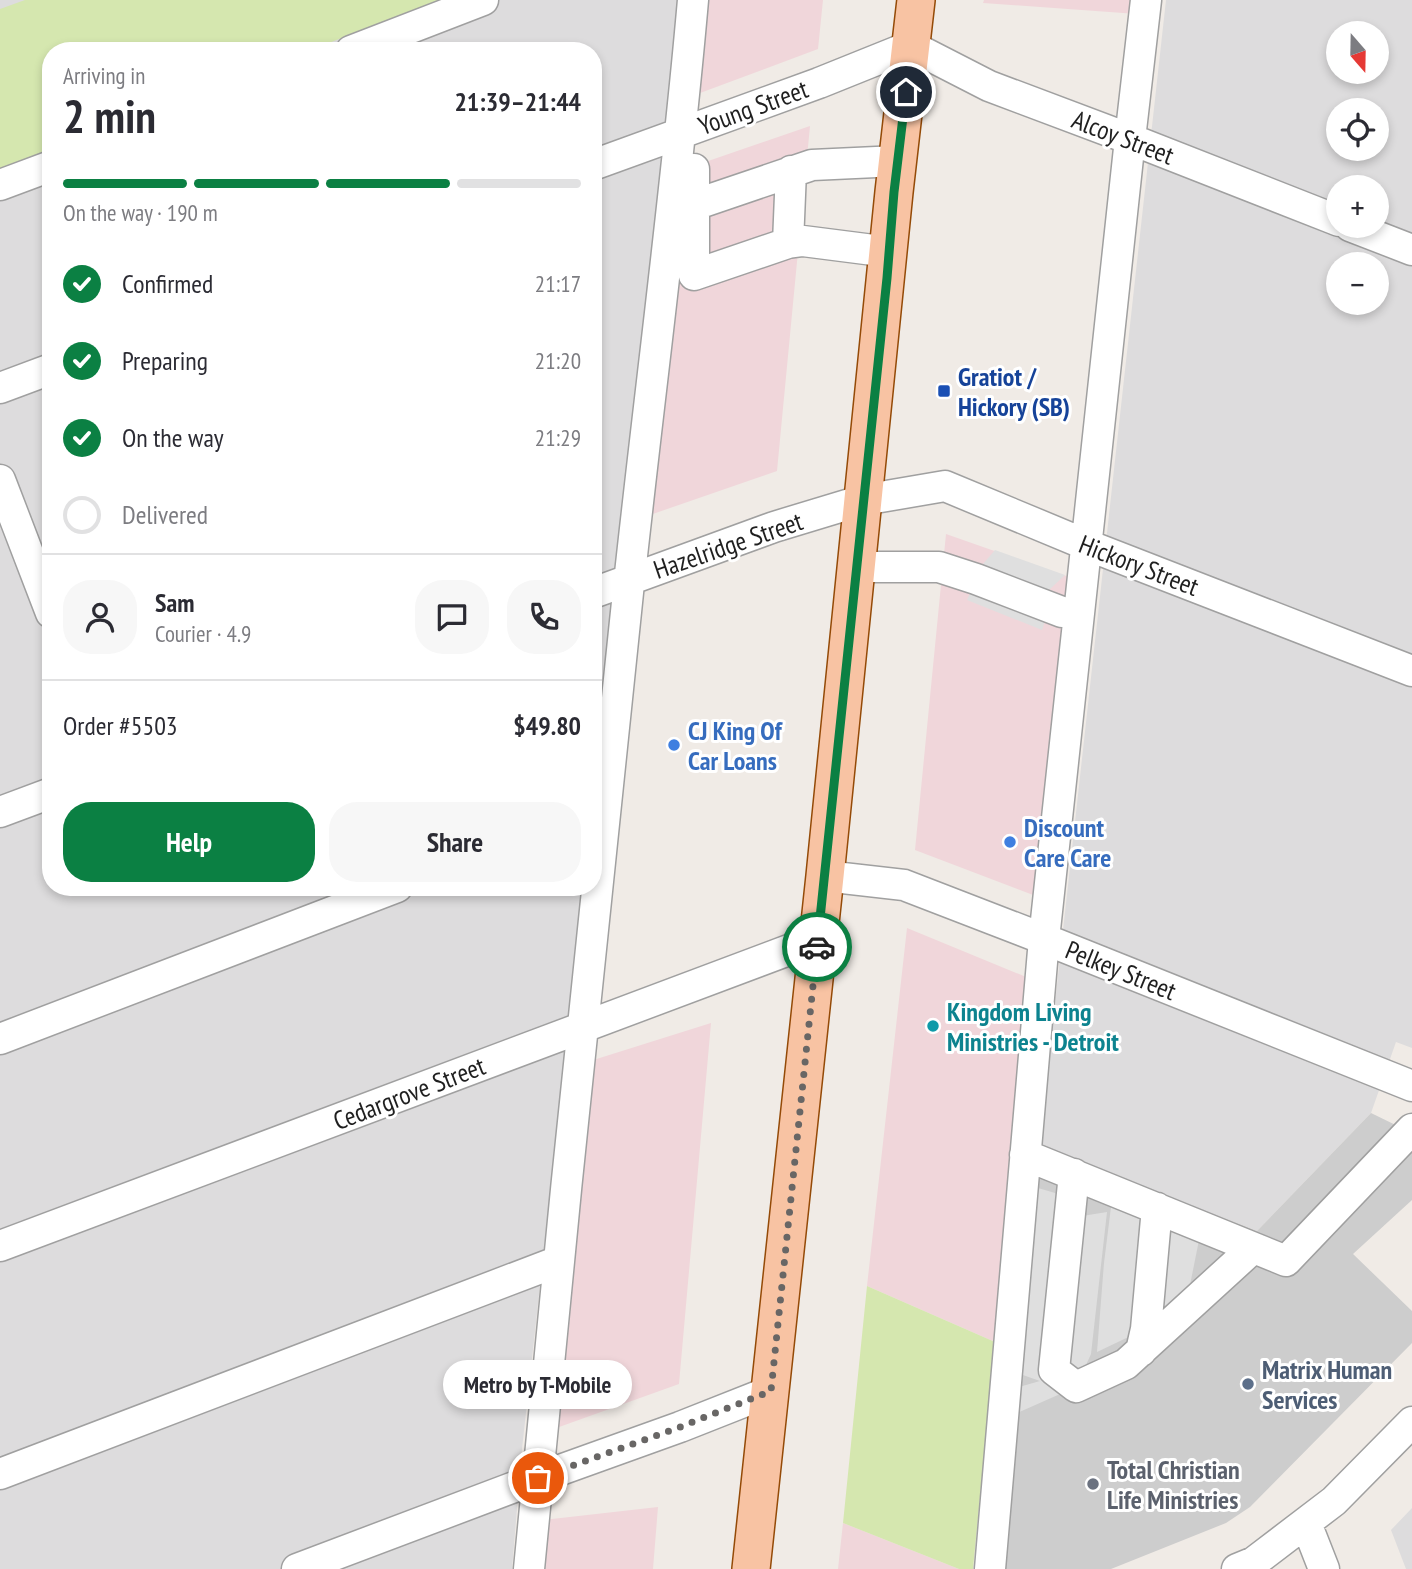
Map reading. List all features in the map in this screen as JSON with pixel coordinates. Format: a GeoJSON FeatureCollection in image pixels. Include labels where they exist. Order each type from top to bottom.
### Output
{"type":"FeatureCollection","features":[{"type":"Feature","properties":{"kind":"main road"},"geometry":{"type":"LineString","coordinates":[[751,1569],[916,0]]}},
{"type":"Feature","properties":{"kind":"street"},"geometry":{"type":"LineString","coordinates":[[374,42],[483,0]]}},
{"type":"Feature","properties":{"kind":"street"},"geometry":{"type":"LineString","coordinates":[[602,795],[688,130],[693,0]]}},
{"type":"Feature","properties":{"kind":"street"},"geometry":{"type":"LineString","coordinates":[[990,1569],[1044,939],[1146,0]]}},
{"type":"Feature","properties":{"kind":"street","name":"Young Street"},"geometry":{"type":"LineString","coordinates":[[602,162],[820,83],[911,46]]}},
{"type":"Feature","properties":{"kind":"street","name":"Alcoy Street"},"geometry":{"type":"LineString","coordinates":[[911,46],[989,86],[1326,216]]}},
{"type":"Feature","properties":{"kind":"street"},"geometry":{"type":"LineString","coordinates":[[688,130],[694,205],[694,275],[788,243],[803,241],[889,252]]}},
{"type":"Feature","properties":{"kind":"street"},"geometry":{"type":"LineString","coordinates":[[694,205],[812,164],[898,161]]}},
{"type":"Feature","properties":{"kind":"street"},"geometry":{"type":"LineString","coordinates":[[0,185],[42,169]]}},
{"type":"Feature","properties":{"kind":"street"},"geometry":{"type":"LineString","coordinates":[[788,243],[791,171]]}},
{"type":"Feature","properties":{"kind":"street"},"geometry":{"type":"LineString","coordinates":[[1381,238],[1412,250]]}},
{"type":"Feature","properties":{"kind":"street"},"geometry":{"type":"LineString","coordinates":[[0,388],[42,372]]}},
{"type":"Feature","properties":{"kind":"street"},"geometry":{"type":"LineString","coordinates":[[0,480],[42,590]]}},
{"type":"Feature","properties":{"kind":"street","name":"Hickory Street"},"geometry":{"type":"LineString","coordinates":[[863,500],[945,486],[1087,545],[1412,671]]}},
{"type":"Feature","properties":{"kind":"street","name":"Hazelridge Street"},"geometry":{"type":"LineString","coordinates":[[602,590],[774,527],[863,500]]}},
{"type":"Feature","properties":{"kind":"street"},"geometry":{"type":"LineString","coordinates":[[856,567],[939,567],[1062,612]]}},
{"type":"Feature","properties":{"kind":"street"},"geometry":{"type":"LineString","coordinates":[[0,812],[42,796]]}},
{"type":"Feature","properties":{"kind":"street","name":"Pelkey Street"},"geometry":{"type":"LineString","coordinates":[[825,876],[904,885],[1412,1086]]}},
{"type":"Feature","properties":{"kind":"street"},"geometry":{"type":"LineString","coordinates":[[0,1039],[373,896]]}},
{"type":"Feature","properties":{"kind":"street"},"geometry":{"type":"LineString","coordinates":[[529,1569],[583,1027],[593,896]]}},
{"type":"Feature","properties":{"kind":"street","name":"Cedargrove Street"},"geometry":{"type":"LineString","coordinates":[[0,1246],[818,939]]}},
{"type":"Feature","properties":{"kind":"street"},"geometry":{"type":"LineString","coordinates":[[1025,1155],[1286,1261],[1412,1129]]}},
{"type":"Feature","properties":{"kind":"street"},"geometry":{"type":"LineString","coordinates":[[1074,1174],[1054,1370],[1076,1387],[1126,1364],[1253,1248]]}},
{"type":"Feature","properties":{"kind":"street"},"geometry":{"type":"LineString","coordinates":[[1141,1351],[1146,1329],[1157,1208]]}},
{"type":"Feature","properties":{"kind":"street"},"geometry":{"type":"LineString","coordinates":[[0,1474],[559,1261]]}},
{"type":"Feature","properties":{"kind":"street"},"geometry":{"type":"LineString","coordinates":[[297,1569],[771,1391]]}},
{"type":"Feature","properties":{"kind":"street"},"geometry":{"type":"LineString","coordinates":[[1237,1569],[1254,1562],[1334,1501],[1412,1422]]}},
{"type":"Feature","properties":{"kind":"street"},"geometry":{"type":"LineString","coordinates":[[1306,1523],[1324,1569]]}},
{"type":"Feature","properties":{"kind":"shaded area"},"geometry":{"type":"Polygon","coordinates":[[[0,0],[681,0],[602,720],[602,42],[42,42],[42,896],[583,896],[522,1449],[512,1569],[0,1569],[0,0]]]}},
{"type":"Feature","properties":{"kind":"shaded area"},"geometry":{"type":"Polygon","coordinates":[[[702,0],[823,0],[818,49],[692,96],[702,0]]]}},
{"type":"Feature","properties":{"kind":"shaded area"},"geometry":{"type":"Polygon","coordinates":[[[984,0],[1138,0],[1137,14],[983,3],[984,0]]]}},
{"type":"Feature","properties":{"kind":"shaded area"},"geometry":{"type":"Polygon","coordinates":[[[1166,0],[1412,0],[1412,1048],[1396,1042],[1371,1113],[1257,1231],[1039,1147],[1166,0]]]}},
{"type":"Feature","properties":{"kind":"shaded area"},"geometry":{"type":"Polygon","coordinates":[[[810,126],[777,471],[647,516],[685,169],[810,126]]]}},
{"type":"Feature","properties":{"kind":"shaded area"},"geometry":{"type":"Polygon","coordinates":[[[946,534],[1072,578],[1041,898],[915,850],[946,534]]]}},
{"type":"Feature","properties":{"kind":"shaded area"},"geometry":{"type":"Polygon","coordinates":[[[995,550],[1065,575],[1048,591],[1050,607],[1042,630],[967,600],[976,580],[971,578],[995,550]]]}},
{"type":"Feature","properties":{"kind":"shaded area"},"geometry":{"type":"Polygon","coordinates":[[[907,928],[1031,979],[995,1342],[867,1286],[907,928]]]}},
{"type":"Feature","properties":{"kind":"shaded area"},"geometry":{"type":"Polygon","coordinates":[[[711,1023],[679,1384],[548,1431],[587,1062],[711,1023]]]}},
{"type":"Feature","properties":{"kind":"shaded area"},"geometry":{"type":"Polygon","coordinates":[[[1371,1113],[1412,1133],[1412,1200],[1353,1254],[1412,1311],[1412,1343],[1250,1507],[1226,1523],[1111,1569],[997,1569],[1039,1147],[1257,1231],[1371,1113]]]}},
{"type":"Feature","properties":{"kind":"shaded area"},"geometry":{"type":"Polygon","coordinates":[[[1038,1188],[1072,1198],[1070,1218],[1107,1212],[1091,1354],[1076,1387],[1015,1414],[1019,1387],[1040,1381],[1020,1374],[1038,1188]]]}},
{"type":"Feature","properties":{"kind":"shaded area"},"geometry":{"type":"Polygon","coordinates":[[[1111,1207],[1200,1235],[1185,1310],[1097,1352],[1104,1263],[1111,1207]]]}},
{"type":"Feature","properties":{"kind":"shaded area"},"geometry":{"type":"Polygon","coordinates":[[[658,1507],[653,1569],[538,1569],[543,1520],[658,1507]]]}},
{"type":"Feature","properties":{"kind":"shaded area"},"geometry":{"type":"Polygon","coordinates":[[[1412,1508],[1412,1569],[1406,1569],[1391,1530],[1412,1508]]]}},
{"type":"Feature","properties":{"kind":"shaded area"},"geometry":{"type":"Polygon","coordinates":[[[843,1523],[959,1569],[838,1569],[843,1523]]]}},
{"type":"Feature","properties":{"kind":"green space"},"geometry":{"type":"Polygon","coordinates":[[[25,0],[440,0],[331,42],[42,42],[42,153],[0,169],[0,9],[25,0]]]}},
{"type":"Feature","properties":{"kind":"green space"},"geometry":{"type":"Polygon","coordinates":[[[867,1286],[995,1342],[973,1569],[959,1569],[843,1523],[867,1286]]]}},
{"type":"Feature","properties":{"kind":"way so far"},"geometry":{"type":"LineString","coordinates":[[538,1478],[771,1391],[817,947]]}},
{"type":"Feature","properties":{"kind":"place","name":"Gratiot / Hickory (SB)"},"geometry":{"type":"Point","coordinates":[944,391]}},
{"type":"Feature","properties":{"kind":"place","name":"CJ King Of Car Loans"},"geometry":{"type":"Point","coordinates":[674,745]}},
{"type":"Feature","properties":{"kind":"place","name":"Discount Care Care"},"geometry":{"type":"Point","coordinates":[1010,842]}},
{"type":"Feature","properties":{"kind":"place","name":"Kingdom Living Ministries - Detroit"},"geometry":{"type":"Point","coordinates":[933,1026]}},
{"type":"Feature","properties":{"kind":"place","name":"Matrix Human Services"},"geometry":{"type":"Point","coordinates":[1248,1384]}},
{"type":"Feature","properties":{"kind":"place","name":"Metro by T-Mobile"},"geometry":{"type":"Point","coordinates":[538,1478]}},
{"type":"Feature","properties":{"kind":"place","name":"Total Christian Life Ministries"},"geometry":{"type":"Point","coordinates":[1093,1484]}},
{"type":"Feature","properties":{"kind":"route"},"geometry":{"type":"LineString","coordinates":[[817,947],[906,92]]}}]}
